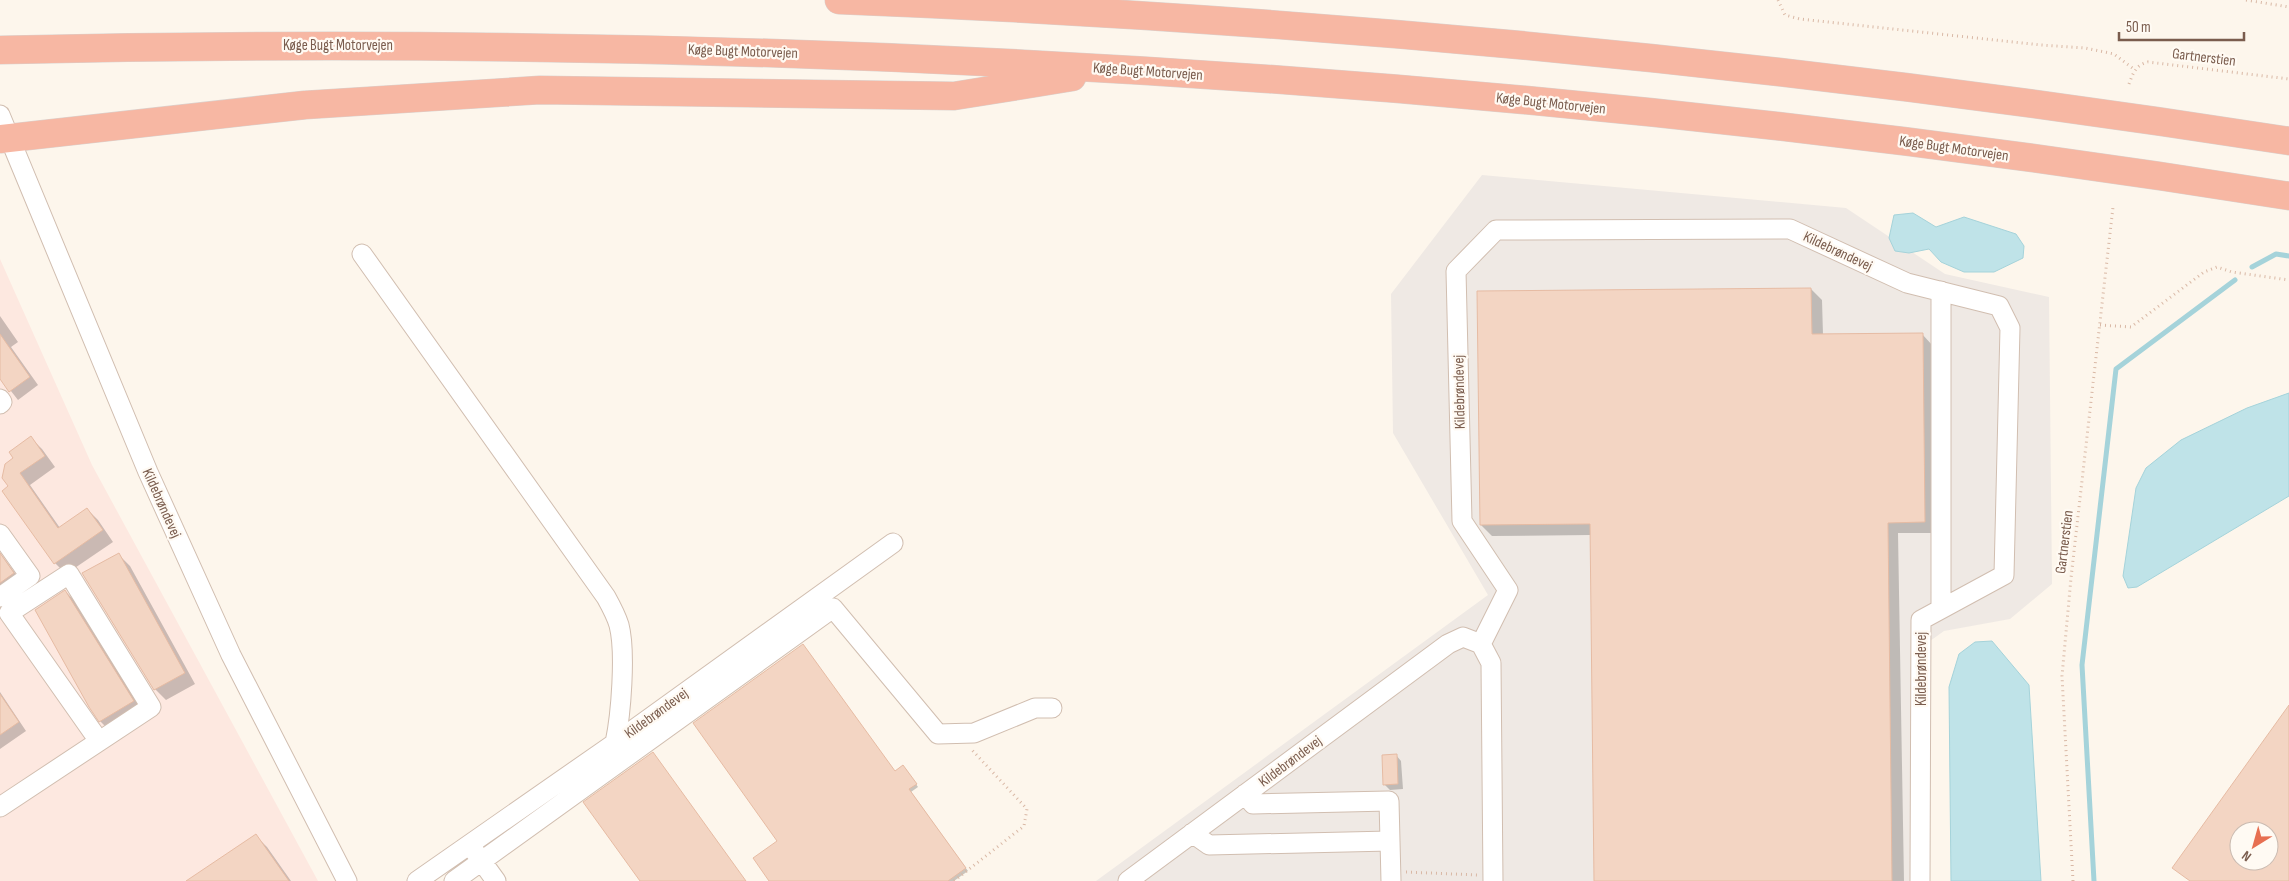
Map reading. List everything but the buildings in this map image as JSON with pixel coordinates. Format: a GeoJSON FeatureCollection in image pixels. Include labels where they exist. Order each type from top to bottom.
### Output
{"type":"FeatureCollection","features":[{"type":"Feature","properties":{"kind":"highway"},"geometry":{"type":"LineString","coordinates":[[839,0],[1142,15],[1397,33],[1610,53],[1908,86],[2289,140]]}},
{"type":"Feature","properties":{"kind":"highway","name":"Køge Bugt Motorvejen"},"geometry":{"type":"LineString","coordinates":[[0,50],[215,45],[672,49],[943,58],[1123,69],[1385,87],[1604,108],[1904,142],[2289,196]]}},
{"type":"Feature","properties":{"kind":"highway"},"geometry":{"type":"LineString","coordinates":[[3,131],[305,105],[540,90],[954,96],[1123,69]]}},
{"type":"Feature","properties":{"kind":"street","name":"Kildebrøndevej"},"geometry":{"type":"LineString","coordinates":[[3,131],[148,472],[231,655],[347,881]]}},
{"type":"Feature","properties":{"kind":"street","name":"Kildebrøndevej"},"geometry":{"type":"LineString","coordinates":[[1131,880],[1448,644],[1462,637],[1481,644],[1508,590],[1462,521],[1456,271],[1496,230],[1790,229],[1907,283],[1999,306],[2010,328],[2004,575],[1921,620],[1920,881]]}},
{"type":"Feature","properties":{"kind":"street"},"geometry":{"type":"LineString","coordinates":[[362,254],[591,575],[614,611],[621,638],[619,721],[615,743]]}},
{"type":"Feature","properties":{"kind":"street"},"geometry":{"type":"LineString","coordinates":[[1940,291],[1941,609]]}},
{"type":"Feature","properties":{"kind":"street"},"geometry":{"type":"LineString","coordinates":[[0,399],[2,402],[0,404]]}},
{"type":"Feature","properties":{"kind":"street"},"geometry":{"type":"LineString","coordinates":[[0,534],[30,576],[0,597]]}},
{"type":"Feature","properties":{"kind":"street","name":"Kildebrøndevej"},"geometry":{"type":"LineString","coordinates":[[417,881],[615,743],[893,543]]}},
{"type":"Feature","properties":{"kind":"street"},"geometry":{"type":"LineString","coordinates":[[0,807],[151,707],[68,574],[9,613],[99,741]]}},
{"type":"Feature","properties":{"kind":"street"},"geometry":{"type":"LineString","coordinates":[[454,881],[833,608],[938,734],[974,733],[1034,708],[1052,708]]}},
{"type":"Feature","properties":{"kind":"street"},"geometry":{"type":"LineString","coordinates":[[1481,644],[1491,663],[1493,879]]}},
{"type":"Feature","properties":{"kind":"street"},"geometry":{"type":"LineString","coordinates":[[1245,794],[1253,804],[1389,801],[1391,876]]}},
{"type":"Feature","properties":{"kind":"street"},"geometry":{"type":"LineString","coordinates":[[1192,834],[1209,845],[1390,841]]}},
{"type":"Feature","properties":{"kind":"street"},"geometry":{"type":"LineString","coordinates":[[469,845],[496,881]]}},
{"type":"Feature","properties":{"kind":"path"},"geometry":{"type":"LineString","coordinates":[[1778,0],[1785,15],[1800,19],[2084,48],[2114,54],[2135,70],[2128,84]]}},
{"type":"Feature","properties":{"kind":"path"},"geometry":{"type":"LineString","coordinates":[[2246,0],[2289,7]]}},
{"type":"Feature","properties":{"kind":"path","name":"Gartnerstien"},"geometry":{"type":"LineString","coordinates":[[2135,70],[2140,64],[2148,62],[2289,79]]}},
{"type":"Feature","properties":{"kind":"path","name":"Gartnerstien"},"geometry":{"type":"LineString","coordinates":[[2073,881],[2062,676],[2071,578],[2114,207]]}},
{"type":"Feature","properties":{"kind":"path"},"geometry":{"type":"LineString","coordinates":[[2100,325],[2131,327],[2204,272],[2217,267],[2232,272],[2289,280]]}},
{"type":"Feature","properties":{"kind":"path"},"geometry":{"type":"LineString","coordinates":[[954,881],[1024,826],[1027,809],[958,734]]}},
{"type":"Feature","properties":{"kind":"path"},"geometry":{"type":"LineString","coordinates":[[1391,876],[1493,879]]}},
{"type":"Feature","properties":{"kind":"shaded area"},"geometry":{"type":"Polygon","coordinates":[[[1482,175],[1846,208],[1945,274],[2049,297],[2052,584],[2010,619],[1944,631],[1930,641],[1930,881],[1096,881],[1488,595],[1393,433],[1391,294],[1482,175]]]}},
{"type":"Feature","properties":{"kind":"shaded area"},"geometry":{"type":"Polygon","coordinates":[[[0,259],[92,465],[318,881],[0,881],[0,259]]]}},
{"type":"Feature","properties":{"kind":"water"},"geometry":{"type":"Polygon","coordinates":[[[1913,213],[1936,227],[1964,217],[2016,234],[2024,246],[2023,258],[1994,272],[1964,272],[1941,262],[1929,249],[1909,253],[1895,251],[1889,238],[1894,215],[1913,213]]]}},
{"type":"Feature","properties":{"kind":"water"},"geometry":{"type":"Polygon","coordinates":[[[2289,393],[2289,496],[2137,587],[2128,588],[2123,576],[2136,488],[2146,468],[2181,440],[2247,408],[2289,393]]]}},
{"type":"Feature","properties":{"kind":"water"},"geometry":{"type":"Polygon","coordinates":[[[1992,641],[2029,685],[2041,881],[1951,881],[1949,687],[1959,654],[1975,642],[1992,641]]]}},
{"type":"Feature","properties":{"kind":"waterway"},"geometry":{"type":"LineString","coordinates":[[2252,267],[2276,254],[2289,256]]}},
{"type":"Feature","properties":{"kind":"waterway"},"geometry":{"type":"LineString","coordinates":[[2094,881],[2082,665],[2116,369],[2235,280]]}}]}
